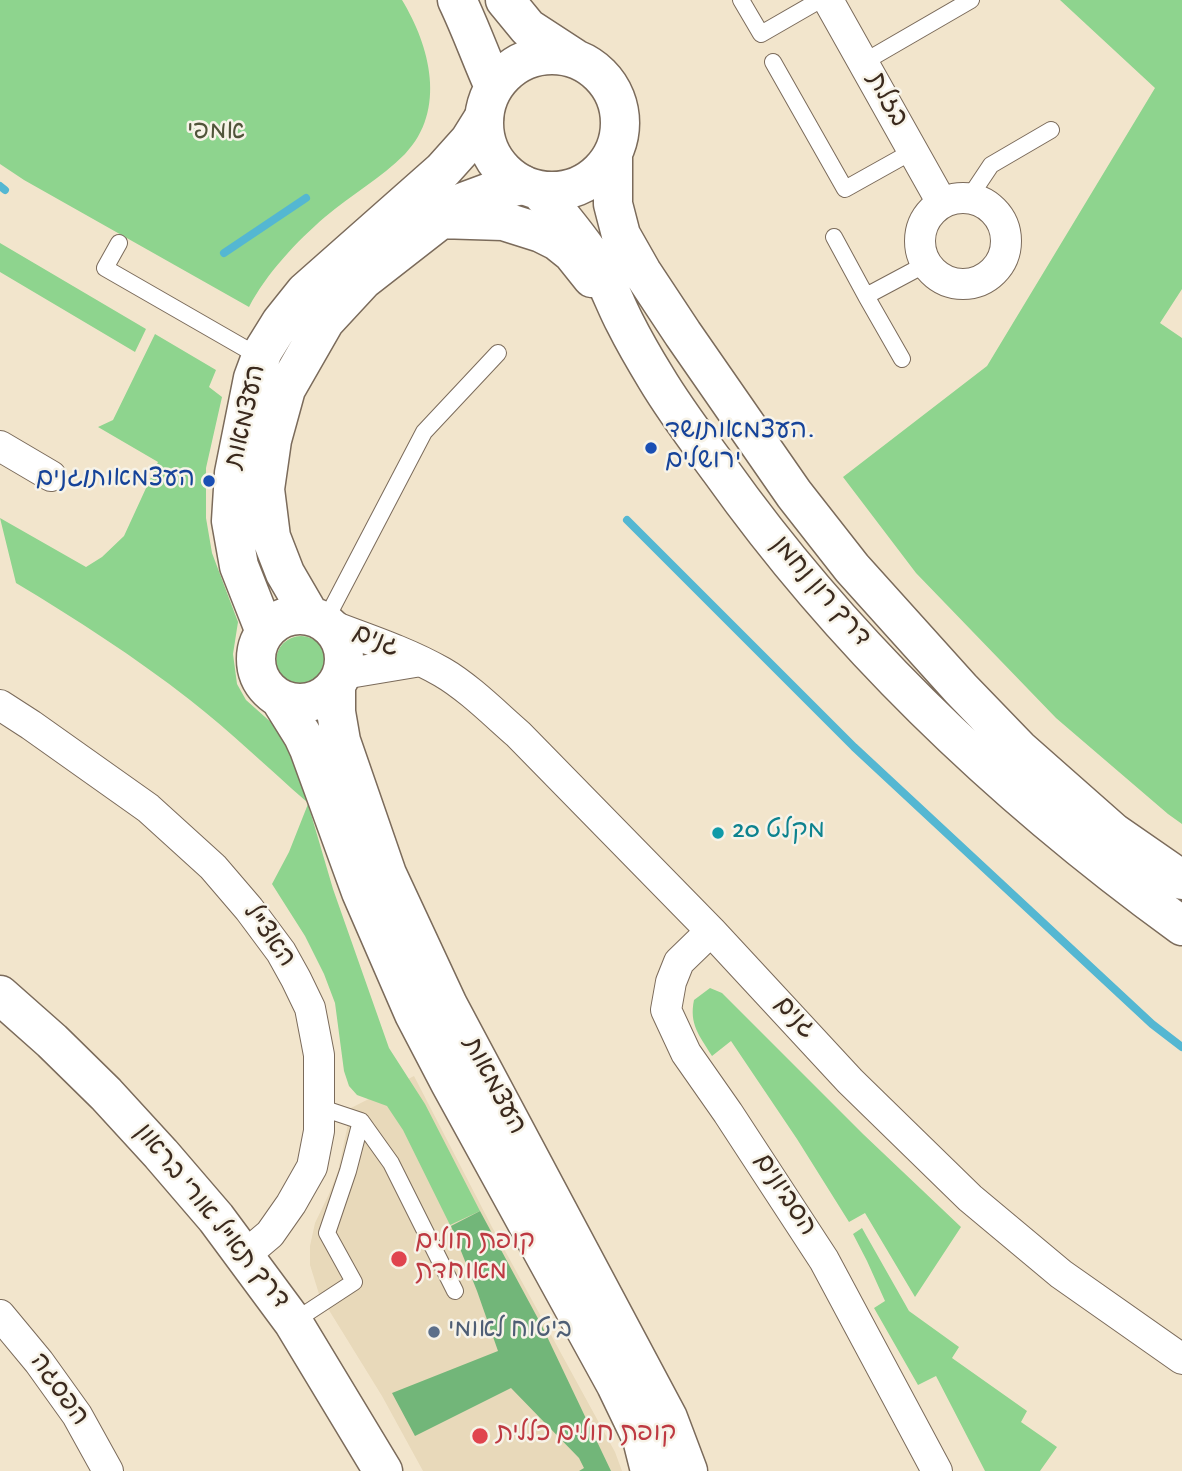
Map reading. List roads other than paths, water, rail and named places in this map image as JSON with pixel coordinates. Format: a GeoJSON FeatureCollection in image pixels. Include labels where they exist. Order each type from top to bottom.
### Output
{"type":"FeatureCollection","features":[{"type":"Feature","properties":{"kind":"street"},"geometry":{"type":"LineString","coordinates":[[457,0],[479,54],[489,102],[485,138],[493,157],[505,173],[531,187],[556,191],[574,188],[590,180],[603,168],[613,153],[619,131],[618,108],[609,87],[594,70],[528,28],[505,0]]}},
{"type":"Feature","properties":{"kind":"street","name":"בזלת"},"geometry":{"type":"LineString","coordinates":[[828,0],[913,151],[955,200]]}},
{"type":"Feature","properties":{"kind":"street"},"geometry":{"type":"LineString","coordinates":[[489,102],[509,70],[524,61],[540,55],[574,58]]}},
{"type":"Feature","properties":{"kind":"street","name":"העצמאות"},"geometry":{"type":"LineString","coordinates":[[265,632],[239,566],[231,521],[234,473],[253,378],[260,357],[281,322],[305,292],[443,170],[469,141],[489,102]]}},
{"type":"Feature","properties":{"kind":"street","name":"דרך רון נחמן"},"geometry":{"type":"LineString","coordinates":[[613,153],[613,204],[621,235],[683,334],[794,494],[852,568],[1019,749],[1113,832],[1182,880]]}},
{"type":"Feature","properties":{"kind":"street","name":"העצמאות"},"geometry":{"type":"LineString","coordinates":[[321,621],[285,573],[271,537],[264,489],[272,440],[286,388],[325,321],[363,280],[463,202],[490,192],[531,187]]}},
{"type":"Feature","properties":{"kind":"street","name":"דרך רון נחמן"},"geometry":{"type":"LineString","coordinates":[[531,187],[567,223],[598,268],[625,324],[658,381],[720,471],[818,595],[882,665],[1005,785],[1097,862],[1182,926]]}},
{"type":"Feature","properties":{"kind":"street"},"geometry":{"type":"LineString","coordinates":[[955,200],[983,203],[994,211],[1006,236],[1005,251],[1000,264],[991,275],[979,282],[953,284],[941,279],[926,264],[919,247],[924,222],[931,211],[955,200]]}},
{"type":"Feature","properties":{"kind":"street"},"geometry":{"type":"LineString","coordinates":[[439,219],[503,220],[541,233],[572,253],[625,324]]}},
{"type":"Feature","properties":{"kind":"street"},"geometry":{"type":"LineString","coordinates":[[0,446],[51,476]]}},
{"type":"Feature","properties":{"kind":"street"},"geometry":{"type":"LineString","coordinates":[[297,615],[321,621],[342,644],[345,659],[339,681],[324,698],[310,704],[295,704],[280,699],[267,690],[259,677],[257,646],[265,632],[285,617],[297,615]]}},
{"type":"Feature","properties":{"kind":"street","name":"גנים"},"geometry":{"type":"LineString","coordinates":[[321,621],[421,661],[444,673],[484,704],[711,930],[850,1081],[970,1198],[1060,1274],[1182,1359]]}},
{"type":"Feature","properties":{"kind":"street","name":"גנים"},"geometry":{"type":"LineString","coordinates":[[339,681],[421,661]]}},
{"type":"Feature","properties":{"kind":"street","name":"העצמאות"},"geometry":{"type":"LineString","coordinates":[[339,681],[336,712],[341,741],[387,874],[448,1004],[668,1418],[688,1471]]}},
{"type":"Feature","properties":{"kind":"street","name":"העצמאות"},"geometry":{"type":"LineString","coordinates":[[280,699],[306,742],[361,892],[414,1014],[617,1385],[642,1439],[650,1471]]}},
{"type":"Feature","properties":{"kind":"street","name":"האצ\"ל"},"geometry":{"type":"LineString","coordinates":[[0,705],[148,808],[213,867],[281,952],[310,1008],[320,1055],[318,1131],[312,1167],[292,1204],[270,1234],[244,1256]]}},
{"type":"Feature","properties":{"kind":"street","name":"הסביונים"},"geometry":{"type":"LineString","coordinates":[[711,930],[679,962],[671,982],[666,1010],[686,1053],[824,1260],[937,1471]]}},
{"type":"Feature","properties":{"kind":"street","name":"דרך תא\"ל אורי בראון"},"geometry":{"type":"LineString","coordinates":[[0,995],[106,1094],[216,1219],[293,1322],[383,1471]]}},
{"type":"Feature","properties":{"kind":"street","name":"הפסגה"},"geometry":{"type":"LineString","coordinates":[[0,1315],[39,1362],[77,1415],[108,1471]]}},
{"type":"Feature","properties":{"kind":"lane"},"geometry":{"type":"LineString","coordinates":[[741,0],[761,34],[820,0]]}},
{"type":"Feature","properties":{"kind":"lane"},"geometry":{"type":"LineString","coordinates":[[864,62],[971,0]]}},
{"type":"Feature","properties":{"kind":"lane"},"geometry":{"type":"LineString","coordinates":[[773,62],[845,189],[913,151]]}},
{"type":"Feature","properties":{"kind":"lane"},"geometry":{"type":"LineString","coordinates":[[955,200],[991,165],[1051,130]]}},
{"type":"Feature","properties":{"kind":"lane"},"geometry":{"type":"LineString","coordinates":[[834,237],[902,359]]}},
{"type":"Feature","properties":{"kind":"lane"},"geometry":{"type":"LineString","coordinates":[[119,243],[106,268],[260,357]]}},
{"type":"Feature","properties":{"kind":"lane"},"geometry":{"type":"LineString","coordinates":[[866,296],[926,264]]}},
{"type":"Feature","properties":{"kind":"lane"},"geometry":{"type":"LineString","coordinates":[[321,621],[340,594],[424,432],[498,353]]}},
{"type":"Feature","properties":{"kind":"lane"},"geometry":{"type":"LineString","coordinates":[[319,1107],[361,1121],[391,1163],[455,1291]]}},
{"type":"Feature","properties":{"kind":"lane"},"geometry":{"type":"LineString","coordinates":[[293,1322],[354,1282],[327,1233],[361,1121]]}},
{"type":"Feature","properties":{"kind":"waterway"},"geometry":{"type":"LineString","coordinates":[[0,186],[5,190]]}},
{"type":"Feature","properties":{"kind":"waterway"},"geometry":{"type":"LineString","coordinates":[[224,253],[306,198]]}},
{"type":"Feature","properties":{"kind":"waterway"},"geometry":{"type":"LineString","coordinates":[[627,520],[854,747],[1152,1024],[1182,1047]]}},
{"type":"Feature","properties":{"kind":"place","name":"העצמאות/שד. ירושלים"},"geometry":{"type":"Point","coordinates":[651,448]}},
{"type":"Feature","properties":{"kind":"place","name":"העצמאות/גנים"},"geometry":{"type":"Point","coordinates":[209,481]}},
{"type":"Feature","properties":{"kind":"place","name":"מקלט 20"},"geometry":{"type":"Point","coordinates":[718,833]}},
{"type":"Feature","properties":{"kind":"place","name":"קופת חולים מאוחדת"},"geometry":{"type":"Point","coordinates":[399,1259]}},
{"type":"Feature","properties":{"kind":"place","name":"ביטוח לאומי"},"geometry":{"type":"Point","coordinates":[434,1332]}},
{"type":"Feature","properties":{"kind":"place","name":"קופת חולים כללית"},"geometry":{"type":"Point","coordinates":[480,1436]}},
{"type":"Feature","properties":{"kind":"park label","name":"אמפי"},"geometry":{"type":"Point","coordinates":[216,134]}}]}
